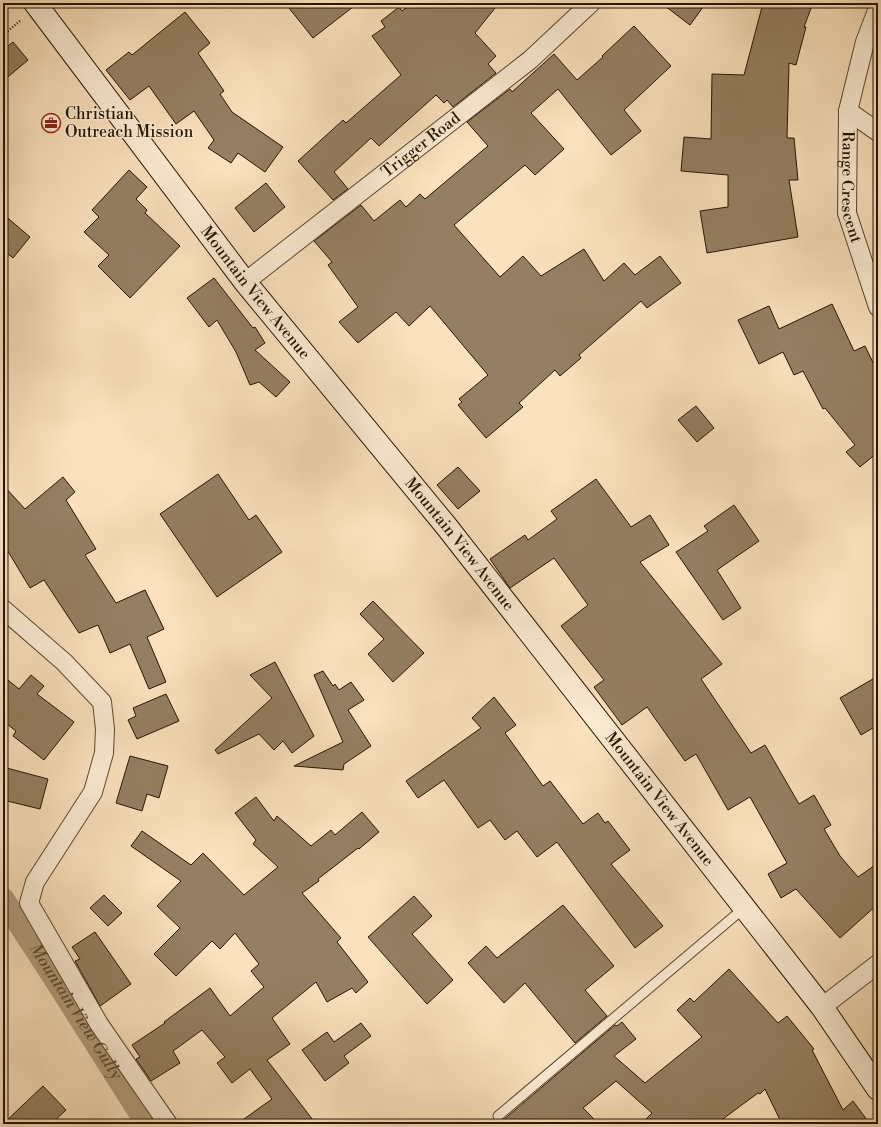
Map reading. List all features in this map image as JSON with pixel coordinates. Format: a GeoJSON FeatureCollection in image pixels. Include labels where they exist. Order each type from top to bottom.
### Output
{"type":"FeatureCollection","features":[{"type":"Feature","properties":{"kind":"main road","name":"Mountain View Avenue"},"geometry":{"type":"LineString","coordinates":[[35,3],[245,282],[447,527],[822,1007],[878,1089]]}},
{"type":"Feature","properties":{"kind":"street","name":"Trigger Road"},"geometry":{"type":"LineString","coordinates":[[245,282],[530,60],[592,3]]}},
{"type":"Feature","properties":{"kind":"street","name":"Range Crescent"},"geometry":{"type":"LineString","coordinates":[[878,8],[865,42],[848,111],[847,213],[878,307]]}},
{"type":"Feature","properties":{"kind":"street","name":"Range Crescent"},"geometry":{"type":"LineString","coordinates":[[848,111],[878,132]]}},
{"type":"Feature","properties":{"kind":"street"},"geometry":{"type":"LineString","coordinates":[[3,609],[64,662],[102,702],[105,729],[104,753],[93,792],[35,882],[29,903],[99,1024],[168,1124]]}},
{"type":"Feature","properties":{"kind":"street"},"geometry":{"type":"LineString","coordinates":[[822,1007],[878,964]]}},
{"type":"Feature","properties":{"kind":"lane"},"geometry":{"type":"LineString","coordinates":[[498,1116],[744,908]]}},
{"type":"Feature","properties":{"kind":"building"},"geometry":{"type":"Polygon","coordinates":[[[285,3],[358,3],[313,38],[285,3]]]}},
{"type":"Feature","properties":{"kind":"building"},"geometry":{"type":"Polygon","coordinates":[[[413,3],[499,3],[475,33],[496,56],[488,64],[496,73],[453,107],[447,100],[444,103],[436,95],[379,146],[371,138],[334,172],[348,189],[333,200],[298,161],[343,120],[346,123],[401,75],[372,36],[385,27],[381,21],[399,7],[402,11],[413,3]]]}},
{"type":"Feature","properties":{"kind":"building"},"geometry":{"type":"Polygon","coordinates":[[[661,3],[706,3],[690,25],[661,3]]]}},
{"type":"Feature","properties":{"kind":"building"},"geometry":{"type":"Polygon","coordinates":[[[763,3],[813,3],[804,27],[806,27],[796,65],[789,63],[787,138],[794,138],[798,180],[789,180],[798,237],[707,253],[700,211],[728,207],[728,175],[681,171],[684,137],[711,139],[712,74],[744,75],[763,3]]]}},
{"type":"Feature","properties":{"kind":"building"},"geometry":{"type":"Polygon","coordinates":[[[185,12],[210,43],[198,53],[224,91],[220,94],[232,112],[283,147],[265,172],[238,153],[231,163],[208,148],[214,140],[194,111],[176,124],[149,86],[130,100],[106,70],[129,52],[132,55],[185,12]]]}},
{"type":"Feature","properties":{"kind":"building"},"geometry":{"type":"Polygon","coordinates":[[[634,26],[671,66],[624,110],[641,131],[611,155],[558,89],[531,113],[564,149],[535,175],[525,165],[454,225],[500,277],[523,256],[541,276],[584,249],[604,281],[624,263],[635,275],[660,256],[681,283],[647,308],[641,301],[579,355],[581,358],[560,376],[555,370],[519,403],[523,407],[486,438],[458,405],[462,402],[459,399],[488,375],[430,306],[409,326],[396,312],[358,343],[339,322],[358,307],[328,265],[332,262],[314,241],[361,205],[374,221],[400,200],[406,207],[420,194],[425,199],[488,146],[467,122],[510,89],[512,92],[554,54],[577,80],[634,26]]]}},
{"type":"Feature","properties":{"kind":"building"},"geometry":{"type":"Polygon","coordinates":[[[13,42],[28,60],[3,81],[3,50],[13,42]]]}},
{"type":"Feature","properties":{"kind":"building"},"geometry":{"type":"Polygon","coordinates":[[[129,170],[147,187],[136,199],[147,210],[145,213],[180,246],[130,298],[98,266],[109,255],[84,232],[99,217],[92,210],[129,170]]]}},
{"type":"Feature","properties":{"kind":"building"},"geometry":{"type":"Polygon","coordinates":[[[266,183],[285,207],[254,232],[235,208],[266,183]]]}},
{"type":"Feature","properties":{"kind":"building"},"geometry":{"type":"Polygon","coordinates":[[[3,214],[30,237],[13,258],[3,250],[3,214]]]}},
{"type":"Feature","properties":{"kind":"building"},"geometry":{"type":"Polygon","coordinates":[[[214,278],[253,328],[255,327],[265,343],[255,350],[290,382],[276,397],[259,382],[250,385],[236,352],[217,320],[209,327],[187,298],[214,278]]]}},
{"type":"Feature","properties":{"kind":"building"},"geometry":{"type":"Polygon","coordinates":[[[832,304],[854,351],[865,346],[878,373],[878,452],[860,467],[846,452],[855,445],[825,408],[823,409],[803,371],[794,375],[783,352],[759,364],[738,320],[769,306],[779,329],[832,304]]]}},
{"type":"Feature","properties":{"kind":"building"},"geometry":{"type":"Polygon","coordinates":[[[696,406],[714,428],[697,442],[678,420],[696,406]]]}},
{"type":"Feature","properties":{"kind":"building"},"geometry":{"type":"Polygon","coordinates":[[[458,467],[480,491],[458,509],[437,485],[458,467]]]}},
{"type":"Feature","properties":{"kind":"building"},"geometry":{"type":"Polygon","coordinates":[[[218,474],[249,520],[256,515],[282,552],[217,597],[160,514],[218,474]]]}},
{"type":"Feature","properties":{"kind":"building"},"geometry":{"type":"Polygon","coordinates":[[[63,477],[75,492],[66,500],[96,549],[85,555],[116,603],[145,590],[164,629],[147,637],[166,682],[149,689],[130,644],[110,653],[98,625],[79,633],[44,580],[30,588],[3,543],[3,485],[25,509],[63,477]]]}},
{"type":"Feature","properties":{"kind":"building"},"geometry":{"type":"Polygon","coordinates":[[[596,479],[631,527],[650,515],[669,545],[640,562],[722,664],[701,679],[751,753],[765,745],[799,804],[814,795],[831,825],[824,829],[840,856],[858,877],[878,863],[878,904],[840,938],[796,889],[781,898],[768,874],[787,863],[750,797],[728,810],[696,754],[685,761],[647,707],[622,725],[594,687],[604,680],[561,626],[588,605],[554,558],[510,588],[490,559],[525,535],[528,540],[557,519],[551,511],[596,479]]]}},
{"type":"Feature","properties":{"kind":"building"},"geometry":{"type":"Polygon","coordinates":[[[734,505],[759,541],[717,570],[741,608],[723,620],[676,552],[708,531],[704,526],[734,505]]]}},
{"type":"Feature","properties":{"kind":"building"},"geometry":{"type":"Polygon","coordinates":[[[373,601],[424,653],[393,682],[368,654],[384,639],[360,614],[373,601]]]}},
{"type":"Feature","properties":{"kind":"building"},"geometry":{"type":"Polygon","coordinates":[[[275,662],[314,736],[292,753],[283,741],[274,750],[259,734],[218,754],[215,750],[272,698],[250,675],[275,662]]]}},
{"type":"Feature","properties":{"kind":"building"},"geometry":{"type":"Polygon","coordinates":[[[323,671],[333,686],[335,684],[339,690],[351,682],[364,700],[348,710],[371,746],[344,764],[343,770],[294,766],[343,742],[314,675],[323,671]]]}},
{"type":"Feature","properties":{"kind":"building"},"geometry":{"type":"Polygon","coordinates":[[[31,675],[44,686],[37,694],[74,722],[44,760],[13,736],[16,731],[3,721],[3,676],[19,689],[31,675]]]}},
{"type":"Feature","properties":{"kind":"building"},"geometry":{"type":"Polygon","coordinates":[[[878,676],[878,725],[861,735],[840,698],[878,676]]]}},
{"type":"Feature","properties":{"kind":"building"},"geometry":{"type":"Polygon","coordinates":[[[166,694],[179,721],[137,739],[128,720],[136,716],[133,708],[166,694]]]}},
{"type":"Feature","properties":{"kind":"building"},"geometry":{"type":"Polygon","coordinates":[[[494,697],[516,725],[505,733],[543,786],[550,781],[583,824],[598,813],[605,823],[608,821],[630,850],[611,864],[663,926],[635,948],[557,842],[537,857],[517,831],[505,840],[490,820],[478,828],[444,780],[418,798],[406,781],[481,728],[472,718],[494,697]]]}},
{"type":"Feature","properties":{"kind":"building"},"geometry":{"type":"Polygon","coordinates":[[[130,756],[168,766],[159,798],[147,794],[142,811],[116,803],[130,756]]]}},
{"type":"Feature","properties":{"kind":"building"},"geometry":{"type":"Polygon","coordinates":[[[3,767],[48,779],[40,809],[3,800],[3,767]]]}},
{"type":"Feature","properties":{"kind":"building"},"geometry":{"type":"Polygon","coordinates":[[[256,797],[274,821],[277,816],[311,846],[331,830],[335,835],[362,812],[379,832],[302,893],[341,938],[337,942],[368,982],[356,993],[352,988],[327,1002],[316,982],[272,1018],[290,1044],[267,1060],[316,1124],[237,1124],[272,1099],[250,1069],[232,1083],[217,1063],[225,1057],[202,1030],[173,1051],[180,1063],[151,1081],[136,1059],[140,1057],[132,1045],[165,1023],[164,1022],[210,988],[230,1016],[264,987],[251,971],[259,964],[235,933],[220,949],[212,941],[176,976],[154,954],[180,928],[157,906],[181,881],[131,846],[142,831],[191,865],[203,853],[244,895],[278,867],[253,844],[256,840],[235,813],[256,797]]]}},
{"type":"Feature","properties":{"kind":"building"},"geometry":{"type":"Polygon","coordinates":[[[104,895],[122,913],[108,926],[90,908],[104,895]]]}},
{"type":"Feature","properties":{"kind":"building"},"geometry":{"type":"Polygon","coordinates":[[[414,896],[432,916],[412,934],[453,980],[427,1004],[368,937],[414,896]]]}},
{"type":"Feature","properties":{"kind":"building"},"geometry":{"type":"Polygon","coordinates":[[[563,905],[614,966],[585,990],[607,1016],[575,1043],[525,983],[504,1003],[468,963],[486,946],[497,958],[563,905]]]}},
{"type":"Feature","properties":{"kind":"building"},"geometry":{"type":"Polygon","coordinates":[[[95,932],[131,984],[100,1006],[75,961],[80,959],[72,947],[95,932]]]}},
{"type":"Feature","properties":{"kind":"building"},"geometry":{"type":"Polygon","coordinates":[[[729,969],[778,1023],[787,1016],[814,1049],[812,1050],[843,1110],[853,1101],[870,1124],[782,1124],[765,1089],[716,1124],[641,1124],[652,1113],[616,1081],[583,1108],[599,1124],[495,1124],[502,1121],[615,1025],[617,1026],[622,1022],[636,1039],[614,1056],[645,1083],[702,1037],[677,1010],[690,998],[694,1002],[729,969]]]}},
{"type":"Feature","properties":{"kind":"building"},"geometry":{"type":"Polygon","coordinates":[[[361,1023],[371,1036],[344,1056],[349,1063],[325,1081],[302,1050],[327,1032],[334,1042],[361,1023]]]}},
{"type":"Feature","properties":{"kind":"building"},"geometry":{"type":"Polygon","coordinates":[[[43,1086],[66,1110],[51,1124],[3,1124],[43,1086]]]}},
{"type":"Feature","properties":{"kind":"waterway","name":"Mountain View Gully"},"geometry":{"type":"LineString","coordinates":[[3,899],[147,1124]]}},
{"type":"Feature","properties":{"kind":"place","name":"Christian Outreach Mission"},"geometry":{"type":"Point","coordinates":[51,123]}}]}
